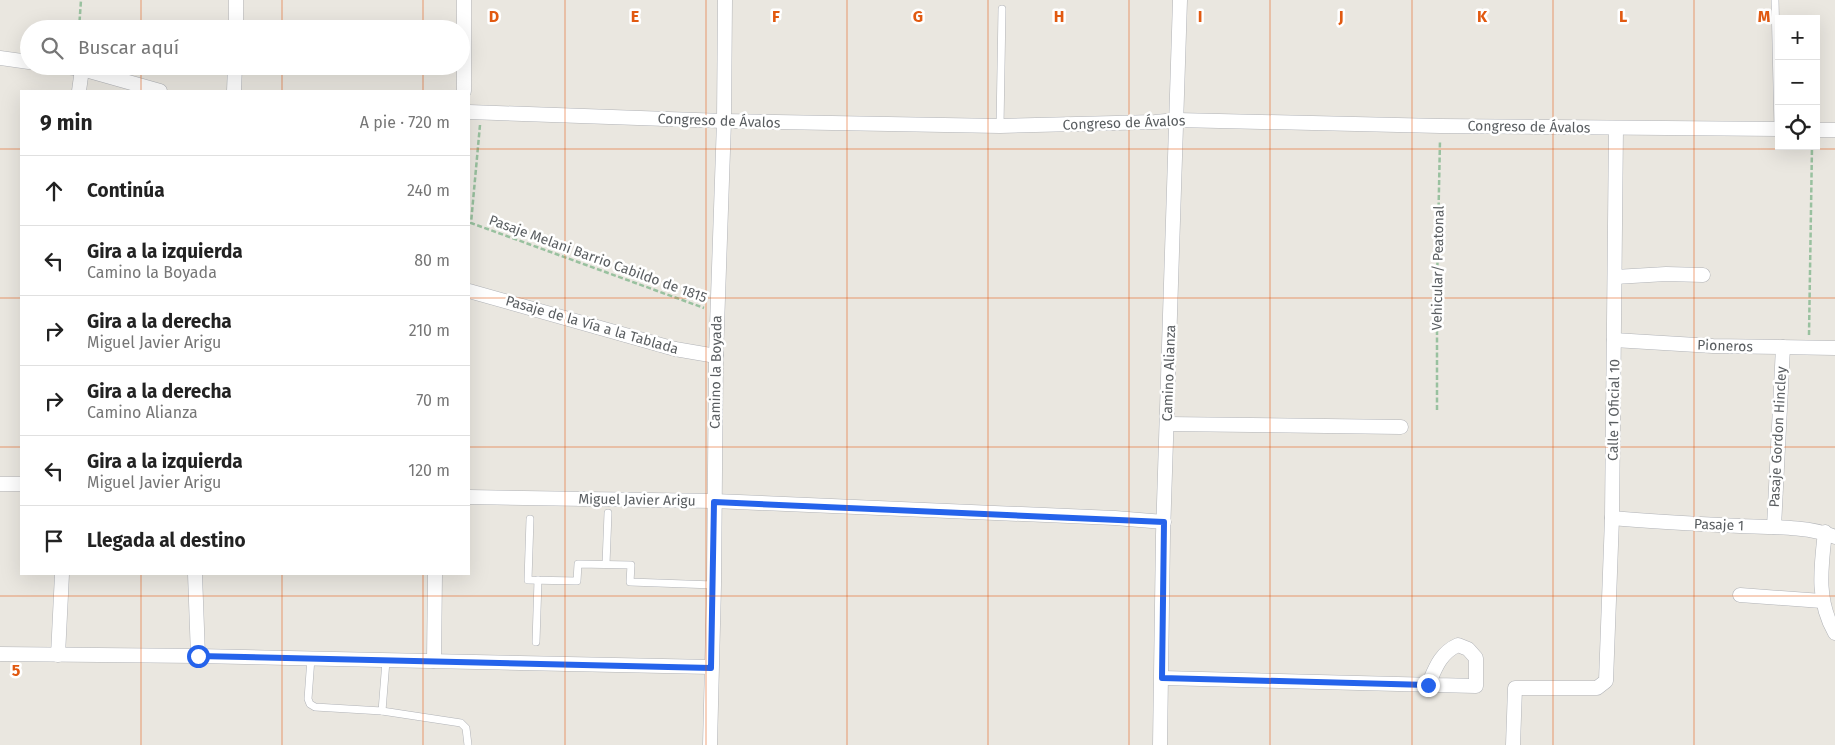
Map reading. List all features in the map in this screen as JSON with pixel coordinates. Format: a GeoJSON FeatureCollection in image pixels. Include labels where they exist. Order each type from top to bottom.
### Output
{"type":"FeatureCollection","features":[{"type":"Feature","properties":{"kind":"street"},"geometry":{"type":"LineString","coordinates":[[236,0],[236,20]]}},
{"type":"Feature","properties":{"kind":"street"},"geometry":{"type":"LineString","coordinates":[[464,0],[464,20]]}},
{"type":"Feature","properties":{"kind":"street","name":"Camino la Boyada"},"geometry":{"type":"LineString","coordinates":[[710,745],[714,585],[716,356],[724,121],[725,0]]}},
{"type":"Feature","properties":{"kind":"street","name":"Camino Alianza"},"geometry":{"type":"LineString","coordinates":[[1160,745],[1164,522],[1180,0]]}},
{"type":"Feature","properties":{"kind":"street"},"geometry":{"type":"LineString","coordinates":[[0,58],[20,61]]}},
{"type":"Feature","properties":{"kind":"street"},"geometry":{"type":"LineString","coordinates":[[80,90],[81,75]]}},
{"type":"Feature","properties":{"kind":"street"},"geometry":{"type":"LineString","coordinates":[[103,75],[156,90]]}},
{"type":"Feature","properties":{"kind":"street"},"geometry":{"type":"LineString","coordinates":[[234,90],[235,75]]}},
{"type":"Feature","properties":{"kind":"street"},"geometry":{"type":"LineString","coordinates":[[464,75],[464,90]]}},
{"type":"Feature","properties":{"kind":"street","name":"Congreso de Ávalos"},"geometry":{"type":"LineString","coordinates":[[475,113],[724,121],[1000,126],[1177,120],[1440,126],[1775,129]]}},
{"type":"Feature","properties":{"kind":"street","name":"Calle 1 Oficial 10"},"geometry":{"type":"LineString","coordinates":[[1513,745],[1515,688],[1597,688],[1606,681],[1612,518],[1616,128]]}},
{"type":"Feature","properties":{"kind":"street"},"geometry":{"type":"LineString","coordinates":[[1820,130],[1835,130]]}},
{"type":"Feature","properties":{"kind":"street"},"geometry":{"type":"LineString","coordinates":[[1615,277],[1666,274],[1703,275]]}},
{"type":"Feature","properties":{"kind":"street","name":"Pasaje de la Vía a la Tablada"},"geometry":{"type":"LineString","coordinates":[[470,291],[675,349],[716,356]]}},
{"type":"Feature","properties":{"kind":"street","name":"Pioneros"},"geometry":{"type":"LineString","coordinates":[[1614,340],[1835,348]]}},
{"type":"Feature","properties":{"kind":"street","name":"Pasaje Gordon Hincley"},"geometry":{"type":"LineString","coordinates":[[1774,527],[1783,347]]}},
{"type":"Feature","properties":{"kind":"street"},"geometry":{"type":"LineString","coordinates":[[1167,424],[1401,427]]}},
{"type":"Feature","properties":{"kind":"street"},"geometry":{"type":"LineString","coordinates":[[0,484],[20,484]]}},
{"type":"Feature","properties":{"kind":"street","name":"Miguel Javier Arigu"},"geometry":{"type":"LineString","coordinates":[[470,497],[714,502],[1164,522]]}},
{"type":"Feature","properties":{"kind":"street","name":"Pasaje 1"},"geometry":{"type":"LineString","coordinates":[[1612,518],[1655,522],[1774,527],[1830,535]]}},
{"type":"Feature","properties":{"kind":"street"},"geometry":{"type":"LineString","coordinates":[[1830,535],[1821,565],[1822,601],[1835,633]]}},
{"type":"Feature","properties":{"kind":"street"},"geometry":{"type":"LineString","coordinates":[[58,655],[62,575]]}},
{"type":"Feature","properties":{"kind":"street"},"geometry":{"type":"LineString","coordinates":[[196,575],[198,656]]}},
{"type":"Feature","properties":{"kind":"street"},"geometry":{"type":"LineString","coordinates":[[434,661],[435,575]]}},
{"type":"Feature","properties":{"kind":"street"},"geometry":{"type":"LineString","coordinates":[[1740,595],[1822,601]]}},
{"type":"Feature","properties":{"kind":"street"},"geometry":{"type":"LineString","coordinates":[[1162,678],[1428,685],[1476,686],[1476,658],[1468,649],[1458,646],[1448,650],[1438,663],[1428,685]]}},
{"type":"Feature","properties":{"kind":"street"},"geometry":{"type":"LineString","coordinates":[[0,654],[311,658],[711,668]]}},
{"type":"Feature","properties":{"kind":"lane"},"geometry":{"type":"LineString","coordinates":[[1775,0],[1777,105]]}},
{"type":"Feature","properties":{"kind":"lane"},"geometry":{"type":"LineString","coordinates":[[1000,126],[1002,9]]}},
{"type":"Feature","properties":{"kind":"lane"},"geometry":{"type":"LineString","coordinates":[[606,564],[608,513]]}},
{"type":"Feature","properties":{"kind":"lane"},"geometry":{"type":"LineString","coordinates":[[530,519],[528,580],[577,581],[578,564],[606,564],[631,565],[630,582],[714,585]]}},
{"type":"Feature","properties":{"kind":"lane"},"geometry":{"type":"LineString","coordinates":[[536,642],[538,580]]}},
{"type":"Feature","properties":{"kind":"lane"},"geometry":{"type":"LineString","coordinates":[[311,658],[308,699],[310,704],[315,707],[382,711],[462,723],[466,728],[468,745]]}},
{"type":"Feature","properties":{"kind":"lane"},"geometry":{"type":"LineString","coordinates":[[382,711],[386,661]]}},
{"type":"Feature","properties":{"kind":"path"},"geometry":{"type":"LineString","coordinates":[[80,20],[81,0]]}},
{"type":"Feature","properties":{"kind":"path","name":"Pasaje Melani Barrio Cabildo de 1815"},"geometry":{"type":"LineString","coordinates":[[475,113],[470,223],[717,312]]}},
{"type":"Feature","properties":{"kind":"path","name":"Vehicular/ Peatonal"},"geometry":{"type":"LineString","coordinates":[[1437,410],[1440,126]]}},
{"type":"Feature","properties":{"kind":"path"},"geometry":{"type":"LineString","coordinates":[[1809,348],[1812,150]]}},
{"type":"Feature","properties":{"kind":"route"},"geometry":{"type":"LineString","coordinates":[[198,656],[711,668],[714,502],[1115,518],[1164,522],[1162,678],[1428,685]]}}]}
